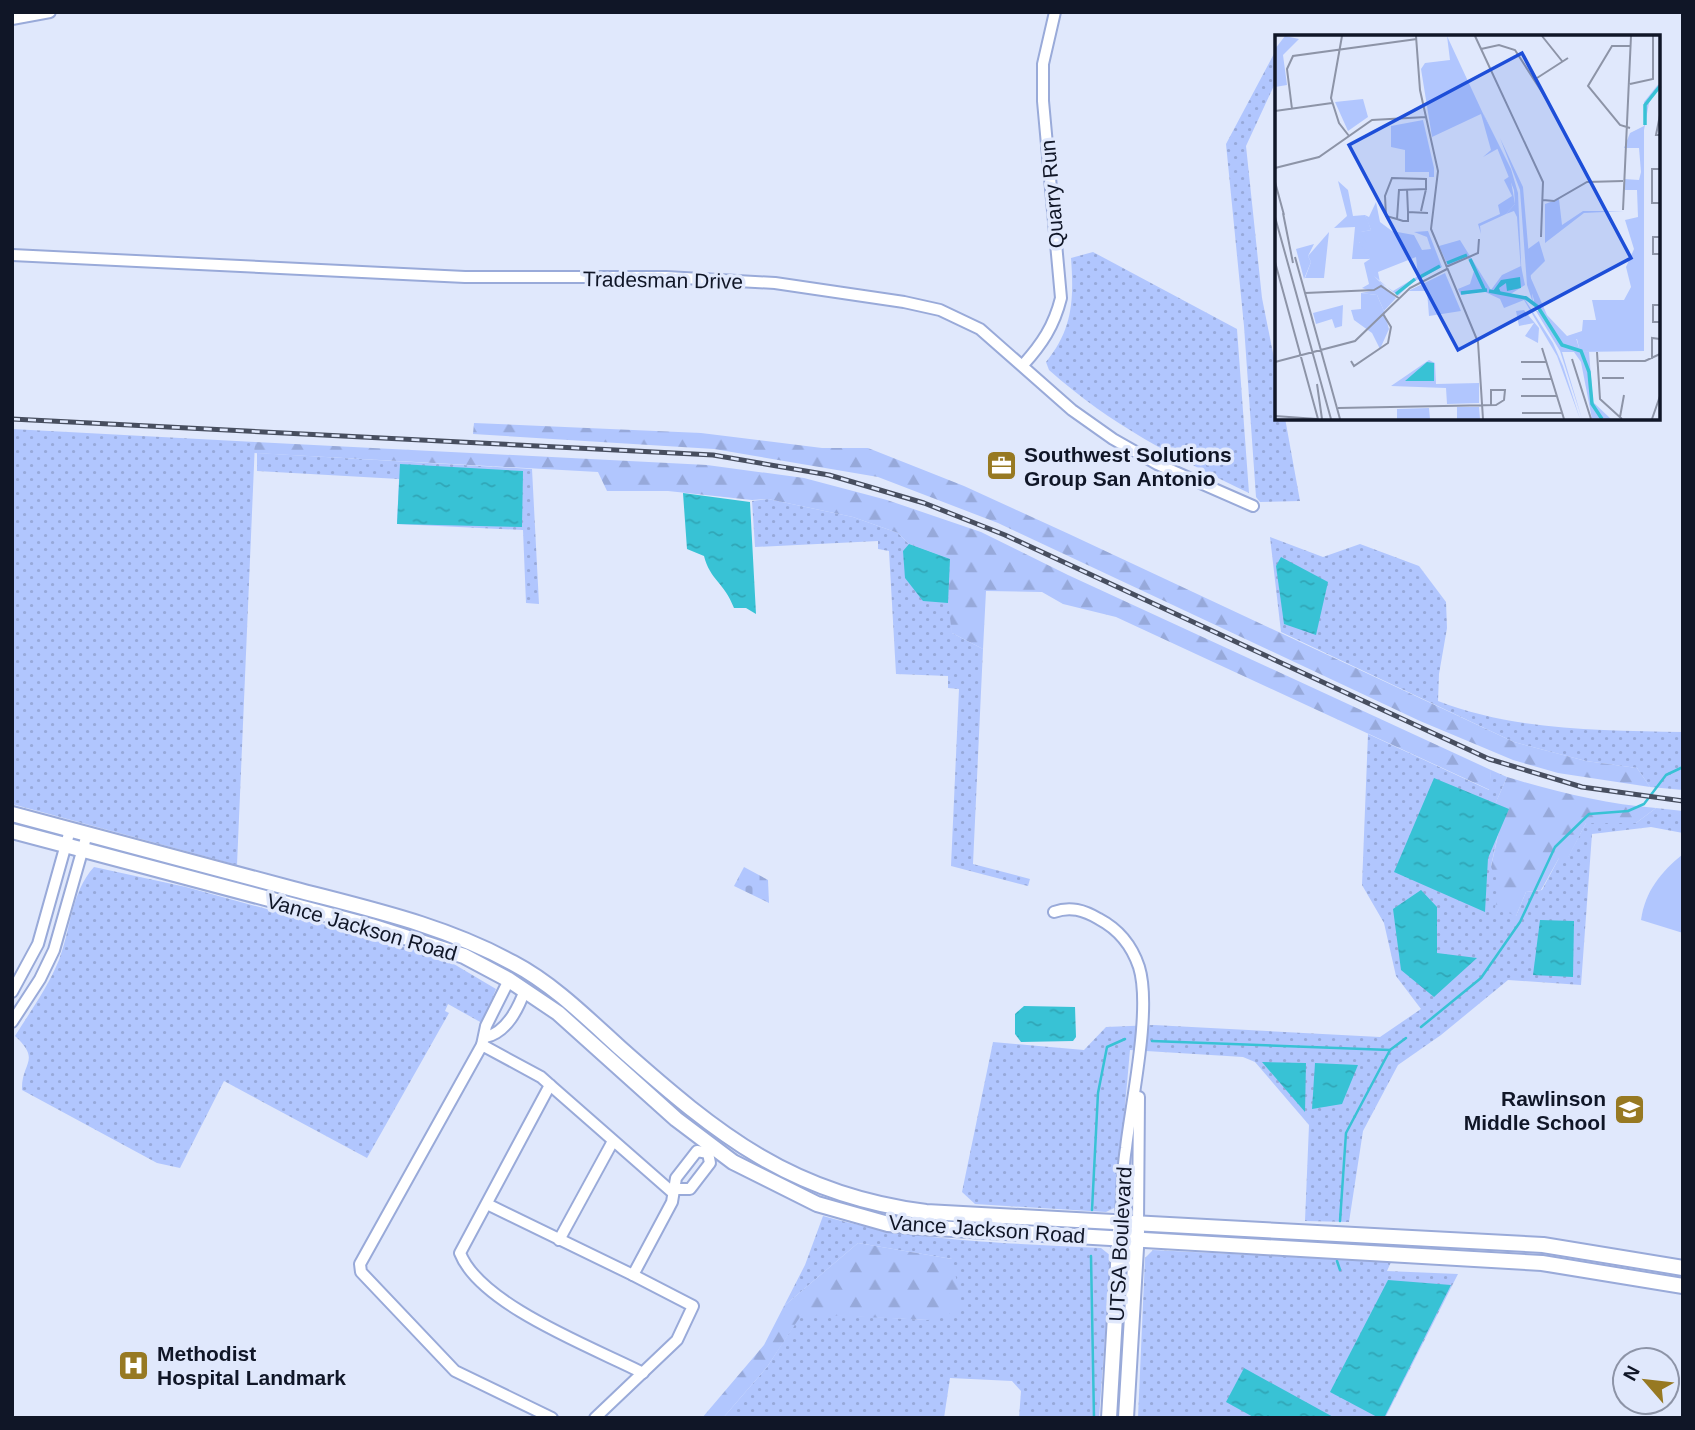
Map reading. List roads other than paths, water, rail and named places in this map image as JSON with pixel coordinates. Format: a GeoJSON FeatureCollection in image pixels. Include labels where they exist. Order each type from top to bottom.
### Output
{"type":"FeatureCollection","features":[{"type":"Feature","properties":{"kind":"main road","name":"Vance Jackson Road"},"geometry":{"type":"LineString","coordinates":[[12,814],[399,917],[476,944],[516,964],[548,986],[709,1124],[772,1165],[822,1189],[889,1208],[1543,1245],[1683,1268]]}},
{"type":"Feature","properties":{"kind":"main road","name":"Vance Jackson Road"},"geometry":{"type":"LineString","coordinates":[[12,831],[432,944],[509,980],[558,1013],[709,1150],[817,1205],[888,1224],[1542,1263],[1683,1286]]}},
{"type":"Feature","properties":{"kind":"main road","name":"UTSA Boulevard"},"geometry":{"type":"LineString","coordinates":[[1110,1418],[1121,1223]]}},
{"type":"Feature","properties":{"kind":"main road","name":"UTSA Boulevard"},"geometry":{"type":"LineString","coordinates":[[1126,1418],[1138,1223]]}},
{"type":"Feature","properties":{"kind":"street"},"geometry":{"type":"LineString","coordinates":[[12,19],[50,12]]}},
{"type":"Feature","properties":{"kind":"street","name":"Quarry Run"},"geometry":{"type":"LineString","coordinates":[[1023,365],[1044,342],[1056,320],[1061,298],[1043,88],[1043,64],[1055,12]]}},
{"type":"Feature","properties":{"kind":"street","name":"Tradesman Drive"},"geometry":{"type":"LineString","coordinates":[[12,255],[404,275],[666,277],[775,283],[940,310],[980,329],[1072,410],[1113,439],[1157,464],[1252,506]]}},
{"type":"Feature","properties":{"kind":"street"},"geometry":{"type":"LineString","coordinates":[[12,992],[38,944],[70,830]]}},
{"type":"Feature","properties":{"kind":"street"},"geometry":{"type":"LineString","coordinates":[[12,1023],[40,979],[54,950],[87,834]]}},
{"type":"Feature","properties":{"kind":"street","name":"UTSA Boulevard"},"geometry":{"type":"LineString","coordinates":[[1054,912],[1064,908],[1078,909],[1109,924],[1125,940],[1139,967],[1142,991],[1138,1070],[1138,1223]]}},
{"type":"Feature","properties":{"kind":"street"},"geometry":{"type":"LineString","coordinates":[[509,980],[486,1026],[484,1041],[360,1265],[361,1272],[455,1371],[552,1418]]}},
{"type":"Feature","properties":{"kind":"street"},"geometry":{"type":"LineString","coordinates":[[484,1041],[498,1034],[508,1022],[525,990]]}},
{"type":"Feature","properties":{"kind":"street"},"geometry":{"type":"LineString","coordinates":[[493,1013],[508,1022]]}},
{"type":"Feature","properties":{"kind":"street"},"geometry":{"type":"LineString","coordinates":[[484,1041],[541,1077],[613,1141],[674,1190],[690,1189],[710,1163],[709,1150],[697,1151],[676,1178],[674,1190],[671,1202],[633,1275]]}},
{"type":"Feature","properties":{"kind":"street","name":"UTSA Boulevard"},"geometry":{"type":"LineString","coordinates":[[1121,1223],[1125,1150],[1138,1070]]}},
{"type":"Feature","properties":{"kind":"street"},"geometry":{"type":"LineString","coordinates":[[550,1085],[460,1253],[463,1263],[506,1305],[643,1373]]}},
{"type":"Feature","properties":{"kind":"street"},"geometry":{"type":"LineString","coordinates":[[559,1240],[613,1141]]}},
{"type":"Feature","properties":{"kind":"street"},"geometry":{"type":"LineString","coordinates":[[682,1171],[697,1181]]}},
{"type":"Feature","properties":{"kind":"street"},"geometry":{"type":"LineString","coordinates":[[487,1204],[693,1307],[677,1340],[595,1418]]}},
{"type":"Feature","properties":{"kind":"water"},"geometry":{"type":"Polygon","coordinates":[[[400,464],[523,471],[522,527],[397,524],[400,464]]]}},
{"type":"Feature","properties":{"kind":"water"},"geometry":{"type":"Polygon","coordinates":[[[683,493],[750,502],[756,614],[746,608],[734,608],[710,571],[704,556],[687,549],[683,493]]]}},
{"type":"Feature","properties":{"kind":"water"},"geometry":{"type":"Polygon","coordinates":[[[909,544],[950,559],[948,603],[923,601],[905,578],[903,551],[909,544]]]}},
{"type":"Feature","properties":{"kind":"water"},"geometry":{"type":"Polygon","coordinates":[[[1281,557],[1328,582],[1316,635],[1284,624],[1276,566],[1281,557]]]}},
{"type":"Feature","properties":{"kind":"water"},"geometry":{"type":"Polygon","coordinates":[[[1434,778],[1509,809],[1488,858],[1485,912],[1394,872],[1434,778]]]}},
{"type":"Feature","properties":{"kind":"water"},"geometry":{"type":"Polygon","coordinates":[[[1421,890],[1437,907],[1437,953],[1477,958],[1434,997],[1401,970],[1393,909],[1421,890]]]}},
{"type":"Feature","properties":{"kind":"water"},"geometry":{"type":"Polygon","coordinates":[[[1540,920],[1574,921],[1573,977],[1533,975],[1540,920]]]}},
{"type":"Feature","properties":{"kind":"water"},"geometry":{"type":"Polygon","coordinates":[[[1024,1006],[1075,1007],[1076,1037],[1073,1041],[1021,1042],[1015,1034],[1015,1014],[1024,1006]]]}},
{"type":"Feature","properties":{"kind":"water"},"geometry":{"type":"Polygon","coordinates":[[[1262,1062],[1306,1063],[1305,1112],[1262,1062]]]}},
{"type":"Feature","properties":{"kind":"water"},"geometry":{"type":"Polygon","coordinates":[[[1315,1063],[1358,1065],[1342,1104],[1312,1109],[1315,1063]]]}},
{"type":"Feature","properties":{"kind":"water"},"geometry":{"type":"Polygon","coordinates":[[[1388,1280],[1451,1285],[1384,1418],[1379,1418],[1330,1392],[1388,1280]]]}},
{"type":"Feature","properties":{"kind":"water"},"geometry":{"type":"Polygon","coordinates":[[[1244,1368],[1335,1418],[1255,1418],[1226,1402],[1244,1368]]]}},
{"type":"Feature","properties":{"kind":"waterway"},"geometry":{"type":"LineString","coordinates":[[1421,1027],[1481,978],[1520,922],[1555,847],[1589,814],[1628,811],[1644,804],[1666,775],[1683,767]]}},
{"type":"Feature","properties":{"kind":"waterway"},"geometry":{"type":"LineString","coordinates":[[1340,1221],[1346,1133],[1390,1050],[1406,1038]]}},
{"type":"Feature","properties":{"kind":"waterway"},"geometry":{"type":"LineString","coordinates":[[1092,1210],[1098,1093],[1107,1047],[1125,1039]]}},
{"type":"Feature","properties":{"kind":"waterway"},"geometry":{"type":"LineString","coordinates":[[1152,1041],[1390,1050]]}},
{"type":"Feature","properties":{"kind":"waterway"},"geometry":{"type":"LineString","coordinates":[[1091,1256],[1094,1418]]}},
{"type":"Feature","properties":{"kind":"waterway"},"geometry":{"type":"LineString","coordinates":[[1337,1261],[1340,1270]]}},
{"type":"Feature","properties":{"kind":"railway"},"geometry":{"type":"LineString","coordinates":[[12,419],[713,455],[829,475],[924,503],[1005,535],[1489,759],[1582,787],[1683,801]]}},
{"type":"Feature","properties":{"kind":"place","name":"Southwest Solutions Group San Antonio"},"geometry":{"type":"Point","coordinates":[1001,466]}},
{"type":"Feature","properties":{"kind":"place","name":"Rawlinson Middle School"},"geometry":{"type":"Point","coordinates":[1629,1110]}},
{"type":"Feature","properties":{"kind":"place","name":"Methodist Hospital Landmark"},"geometry":{"type":"Point","coordinates":[134,1365]}}]}
